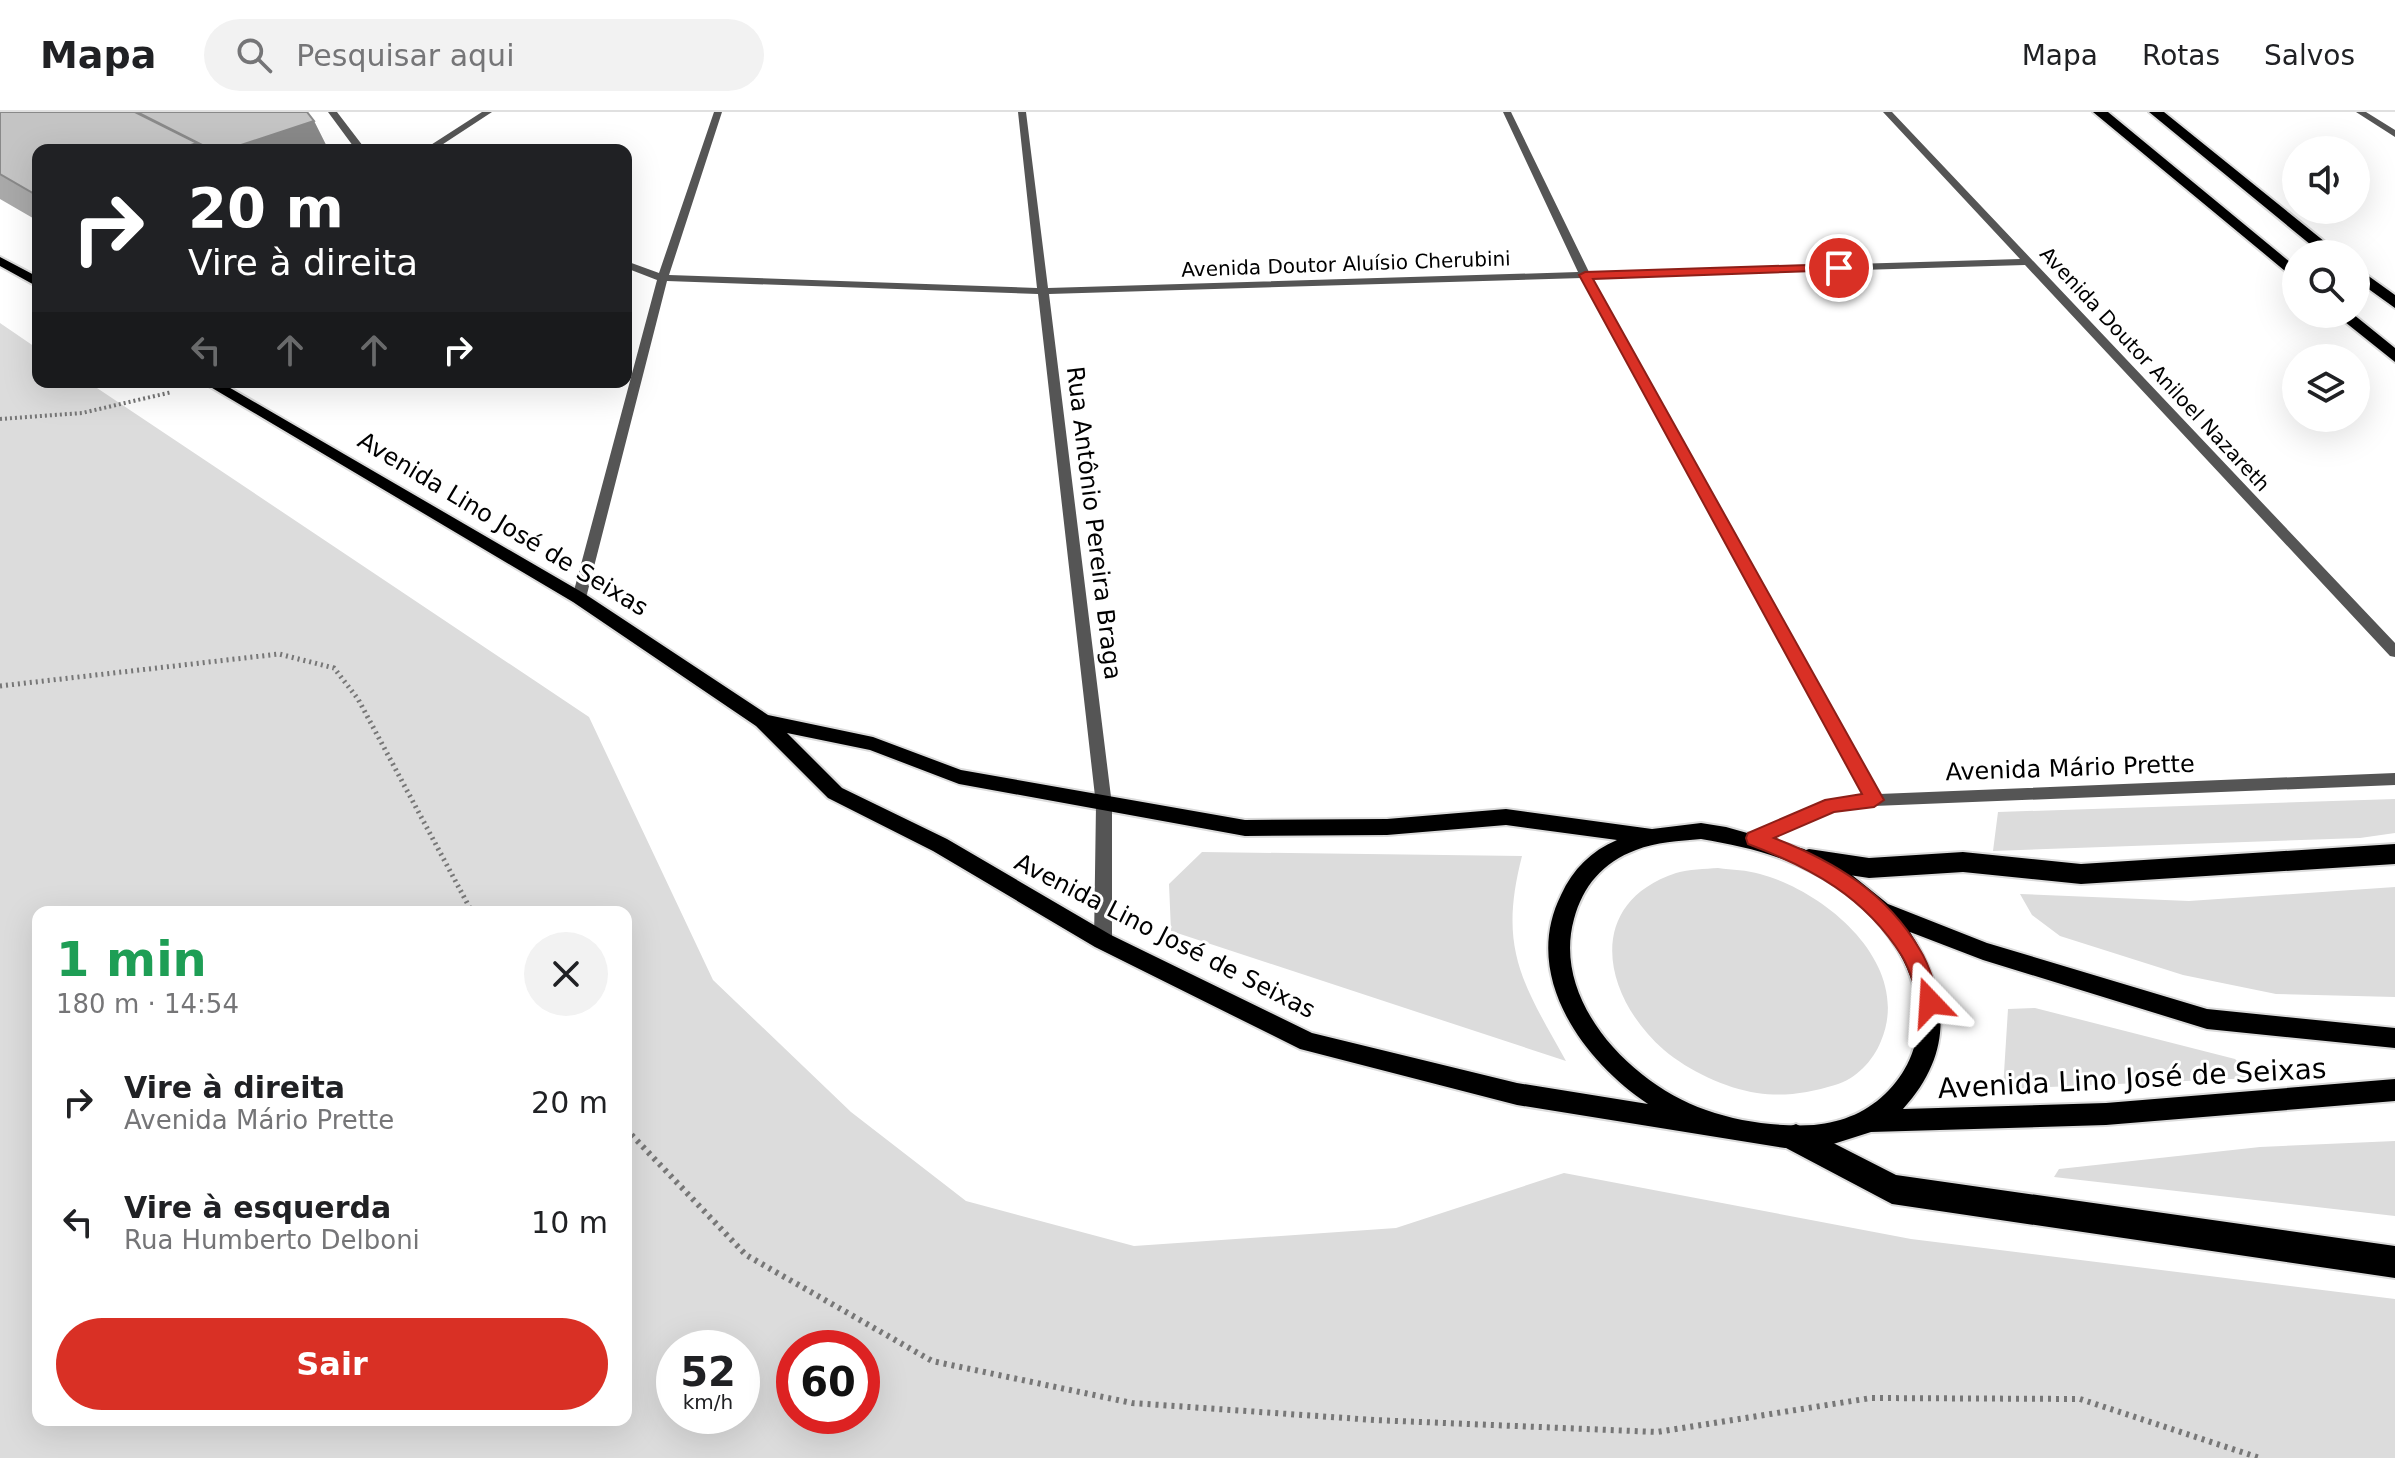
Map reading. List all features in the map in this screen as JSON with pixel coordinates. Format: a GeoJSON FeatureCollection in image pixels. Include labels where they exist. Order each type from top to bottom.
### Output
{"type":"FeatureCollection","features":[{"type":"Feature","properties":{"kind":"highway"},"geometry":{"type":"LineString","coordinates":[[2100,112],[2282,263]]}},
{"type":"Feature","properties":{"kind":"highway"},"geometry":{"type":"LineString","coordinates":[[2156,112],[2315,240]]}},
{"type":"Feature","properties":{"kind":"highway"},"geometry":{"type":"LineString","coordinates":[[2370,283],[2395,303]]}},
{"type":"Feature","properties":{"kind":"highway"},"geometry":{"type":"LineString","coordinates":[[2360,328],[2395,357]]}},
{"type":"Feature","properties":{"kind":"highway"},"geometry":{"type":"LineString","coordinates":[[1809,859],[1869,868],[1963,862],[2081,874],[2395,854]]}},
{"type":"Feature","properties":{"kind":"highway"},"geometry":{"type":"LineString","coordinates":[[1796,1138],[1892,1189],[2395,1262]]}},
{"type":"Feature","properties":{"kind":"main road"},"geometry":{"type":"LineString","coordinates":[[0,261],[32,280]]}},
{"type":"Feature","properties":{"kind":"main road","name":"Avenida Lino José de Seixas"},"geometry":{"type":"LineString","coordinates":[[220,388],[579,598],[763,721],[835,793],[940,845],[1103,941],[1308,1042],[1517,1094],[1728,1129]]}},
{"type":"Feature","properties":{"kind":"main road","name":"Avenida Lino José de Seixas"},"geometry":{"type":"LineString","coordinates":[[763,721],[873,744],[959,777],[1245,828],[1387,827],[1506,817],[1650,836]]}},
{"type":"Feature","properties":{"kind":"main road"},"geometry":{"type":"LineString","coordinates":[[1701,831],[1755,838],[1809,859],[1846,882],[1880,911],[1913,955],[1930,1002],[1929,1048],[1909,1090],[1872,1121],[1836,1133],[1796,1138],[1728,1129],[1665,1103],[1614,1064],[1576,1017],[1558,967],[1559,921],[1576,883],[1607,854],[1650,836],[1701,831]]}},
{"type":"Feature","properties":{"kind":"main road","name":"Avenida Lino José de Seixas"},"geometry":{"type":"LineString","coordinates":[[1880,911],[1983,951],[2207,1019],[2395,1038]]}},
{"type":"Feature","properties":{"kind":"main road","name":"Avenida Lino José de Seixas"},"geometry":{"type":"LineString","coordinates":[[1872,1121],[2106,1114],[2395,1090]]}},
{"type":"Feature","properties":{"kind":"street"},"geometry":{"type":"LineString","coordinates":[[332,112],[356,144]]}},
{"type":"Feature","properties":{"kind":"street"},"geometry":{"type":"LineString","coordinates":[[437,144],[488,112]]}},
{"type":"Feature","properties":{"kind":"street"},"geometry":{"type":"LineString","coordinates":[[579,598],[663,278],[718,112]]}},
{"type":"Feature","properties":{"kind":"street","name":"Rua Antônio Pereira Braga"},"geometry":{"type":"LineString","coordinates":[[1022,112],[1104,805],[1103,941]]}},
{"type":"Feature","properties":{"kind":"street"},"geometry":{"type":"LineString","coordinates":[[1507,112],[1585,275],[1874,800]]}},
{"type":"Feature","properties":{"kind":"street","name":"Avenida Doutor Aniloel Nazareth"},"geometry":{"type":"LineString","coordinates":[[1887,112],[2395,652]]}},
{"type":"Feature","properties":{"kind":"street"},"geometry":{"type":"LineString","coordinates":[[2360,112],[2395,134]]}},
{"type":"Feature","properties":{"kind":"street","name":"Avenida Doutor Aluísio Cherubini"},"geometry":{"type":"LineString","coordinates":[[632,266],[663,278],[1041,291],[2030,262]]}},
{"type":"Feature","properties":{"kind":"street","name":"Avenida Mário Prette"},"geometry":{"type":"LineString","coordinates":[[1755,838],[1831,805],[1874,800],[2395,779]]}},
{"type":"Feature","properties":{"kind":"path"},"geometry":{"type":"LineString","coordinates":[[0,419],[82,413],[185,388]]}},
{"type":"Feature","properties":{"kind":"path"},"geometry":{"type":"LineString","coordinates":[[0,686],[279,654],[334,668],[358,699],[469,906]]}},
{"type":"Feature","properties":{"kind":"path"},"geometry":{"type":"LineString","coordinates":[[632,1135],[746,1255],[932,1361],[1132,1403],[1374,1420],[1657,1432],[1871,1398],[2080,1399],[2260,1458]]}},
{"type":"Feature","properties":{"kind":"shaded area"},"geometry":{"type":"Polygon","coordinates":[[[0,323],[32,345],[32,388],[97,388],[589,717],[713,980],[851,1112],[966,1201],[1134,1246],[1396,1228],[1564,1173],[1911,1239],[2395,1299],[2395,1458],[0,1458],[0,323]]]}},
{"type":"Feature","properties":{"kind":"shaded area"},"geometry":{"type":"Polygon","coordinates":[[[2395,799],[2395,833],[2360,838],[1993,851],[1998,812],[2395,799]]]}},
{"type":"Feature","properties":{"kind":"shaded area"},"geometry":{"type":"Polygon","coordinates":[[[1202,852],[1522,856],[1513,916],[1518,964],[1537,1009],[1566,1061],[1171,931],[1169,884],[1202,852]]]}},
{"type":"Feature","properties":{"kind":"shaded area"},"geometry":{"type":"Polygon","coordinates":[[[1718,868],[1760,874],[1812,897],[1858,936],[1874,960],[1885,985],[1888,1013],[1878,1048],[1863,1068],[1850,1078],[1825,1088],[1787,1094],[1757,1093],[1732,1087],[1696,1072],[1674,1058],[1643,1028],[1627,1004],[1616,979],[1612,953],[1615,929],[1626,906],[1646,887],[1676,873],[1718,868]]]}},
{"type":"Feature","properties":{"kind":"shaded area"},"geometry":{"type":"Polygon","coordinates":[[[2395,887],[2395,997],[2276,994],[2183,975],[2060,936],[2032,915],[2020,894],[2189,901],[2395,887]]]}},
{"type":"Feature","properties":{"kind":"shaded area"},"geometry":{"type":"Polygon","coordinates":[[[2035,1008],[2235,1059],[2254,1078],[2003,1089],[2008,1009],[2035,1008]]]}},
{"type":"Feature","properties":{"kind":"shaded area"},"geometry":{"type":"Polygon","coordinates":[[[2395,1141],[2395,1216],[2054,1177],[2059,1169],[2260,1147],[2395,1141]]]}},
{"type":"Feature","properties":{"kind":"building"},"geometry":{"type":"Polygon","coordinates":[[[0,112],[135,112],[197,143],[32,144],[32,193],[0,174],[0,112]]]}},
{"type":"Feature","properties":{"kind":"building"},"geometry":{"type":"Polygon","coordinates":[[[137,112],[307,112],[314,121],[244,144],[200,144],[137,112]]]}},
{"type":"Feature","properties":{"kind":"route"},"geometry":{"type":"LineString","coordinates":[[1839,268],[1585,275],[1874,800],[1831,805],[1755,838],[1809,859],[1846,882],[1880,911],[1913,955],[1930,1002]]}}]}
